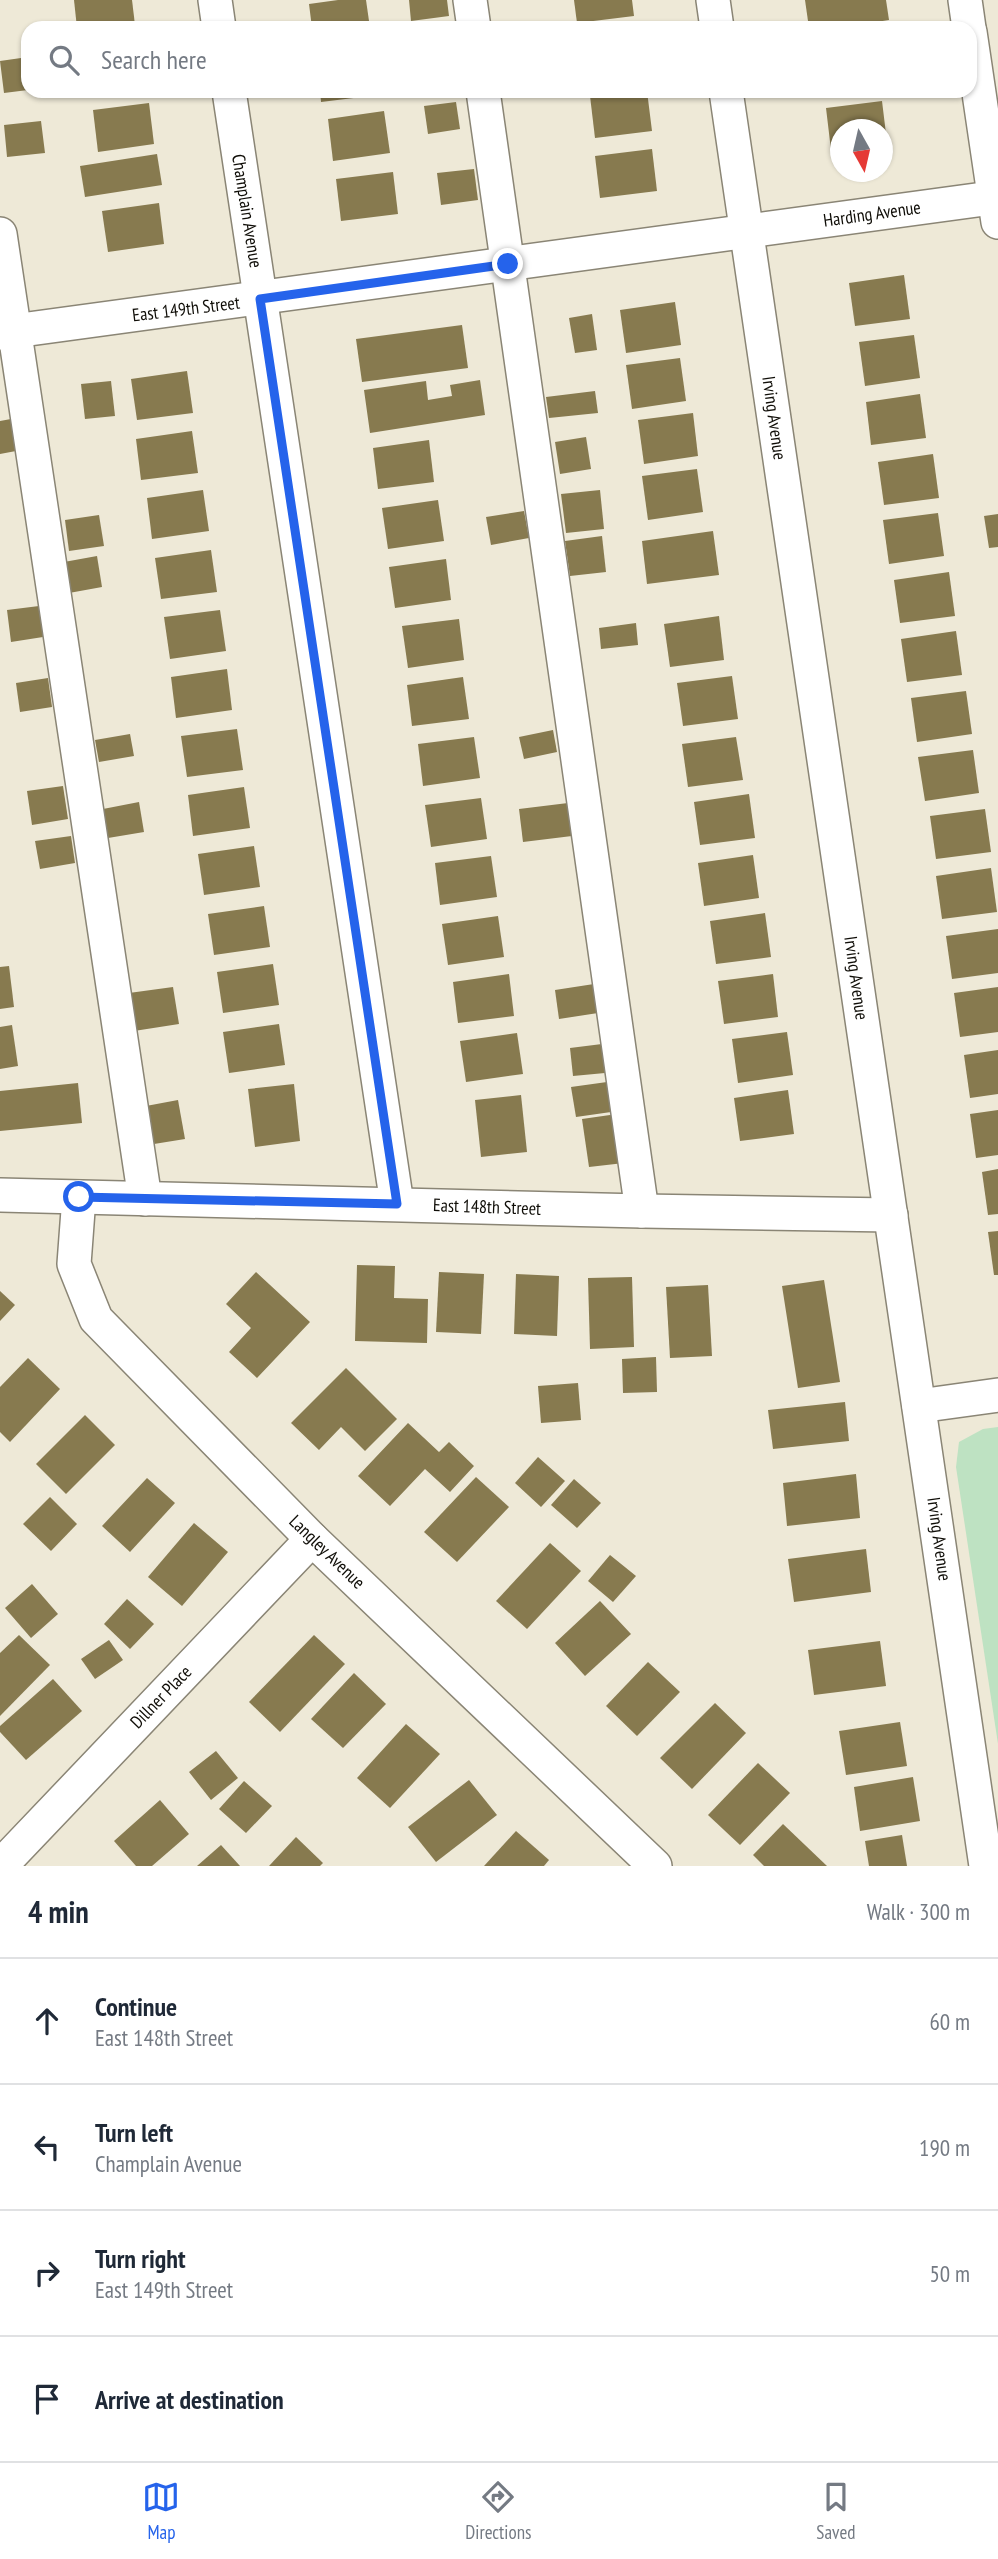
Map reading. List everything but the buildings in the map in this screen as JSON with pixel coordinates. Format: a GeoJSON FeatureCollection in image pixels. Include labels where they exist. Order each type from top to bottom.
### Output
{"type":"FeatureCollection","features":[{"type":"Feature","properties":{"kind":"street"},"geometry":{"type":"LineString","coordinates":[[215,0],[218,21]]}},
{"type":"Feature","properties":{"kind":"street"},"geometry":{"type":"LineString","coordinates":[[470,0],[473,21]]}},
{"type":"Feature","properties":{"kind":"street"},"geometry":{"type":"LineString","coordinates":[[713,0],[716,21]]}},
{"type":"Feature","properties":{"kind":"street"},"geometry":{"type":"LineString","coordinates":[[965,0],[968,21]]}},
{"type":"Feature","properties":{"kind":"street"},"geometry":{"type":"LineString","coordinates":[[977,76],[997,206]]}},
{"type":"Feature","properties":{"kind":"street","name":"Champlain Avenue"},"geometry":{"type":"LineString","coordinates":[[230,98],[397,1204]]}},
{"type":"Feature","properties":{"kind":"street"},"geometry":{"type":"LineString","coordinates":[[484,98],[642,1211]]}},
{"type":"Feature","properties":{"kind":"street","name":"Irving Avenue"},"geometry":{"type":"LineString","coordinates":[[727,98],[986,1866]]}},
{"type":"Feature","properties":{"kind":"street","name":"Harding Avenue"},"geometry":{"type":"LineString","coordinates":[[747,232],[997,206]]}},
{"type":"Feature","properties":{"kind":"street","name":"East 149th Street"},"geometry":{"type":"LineString","coordinates":[[7,332],[747,232]]}},
{"type":"Feature","properties":{"kind":"street"},"geometry":{"type":"LineString","coordinates":[[0,234],[7,332],[145,1199]]}},
{"type":"Feature","properties":{"kind":"street","name":"East 148th Street"},"geometry":{"type":"LineString","coordinates":[[0,1195],[891,1215]]}},
{"type":"Feature","properties":{"kind":"street","name":"Langley Avenue"},"geometry":{"type":"LineString","coordinates":[[79,1197],[75,1264],[96,1319],[312,1539],[655,1866]]}},
{"type":"Feature","properties":{"kind":"street"},"geometry":{"type":"LineString","coordinates":[[919,1406],[998,1395]]}},
{"type":"Feature","properties":{"kind":"street","name":"Dillner Place"},"geometry":{"type":"LineString","coordinates":[[10,1856],[312,1539]]}},
{"type":"Feature","properties":{"kind":"green space"},"geometry":{"type":"Polygon","coordinates":[[[998,1427],[998,1744],[956,1467],[959,1442],[983,1429],[998,1427]]]}},
{"type":"Feature","properties":{"kind":"route"},"geometry":{"type":"LineString","coordinates":[[79,1197],[397,1204],[260,299],[508,264]]}}]}
